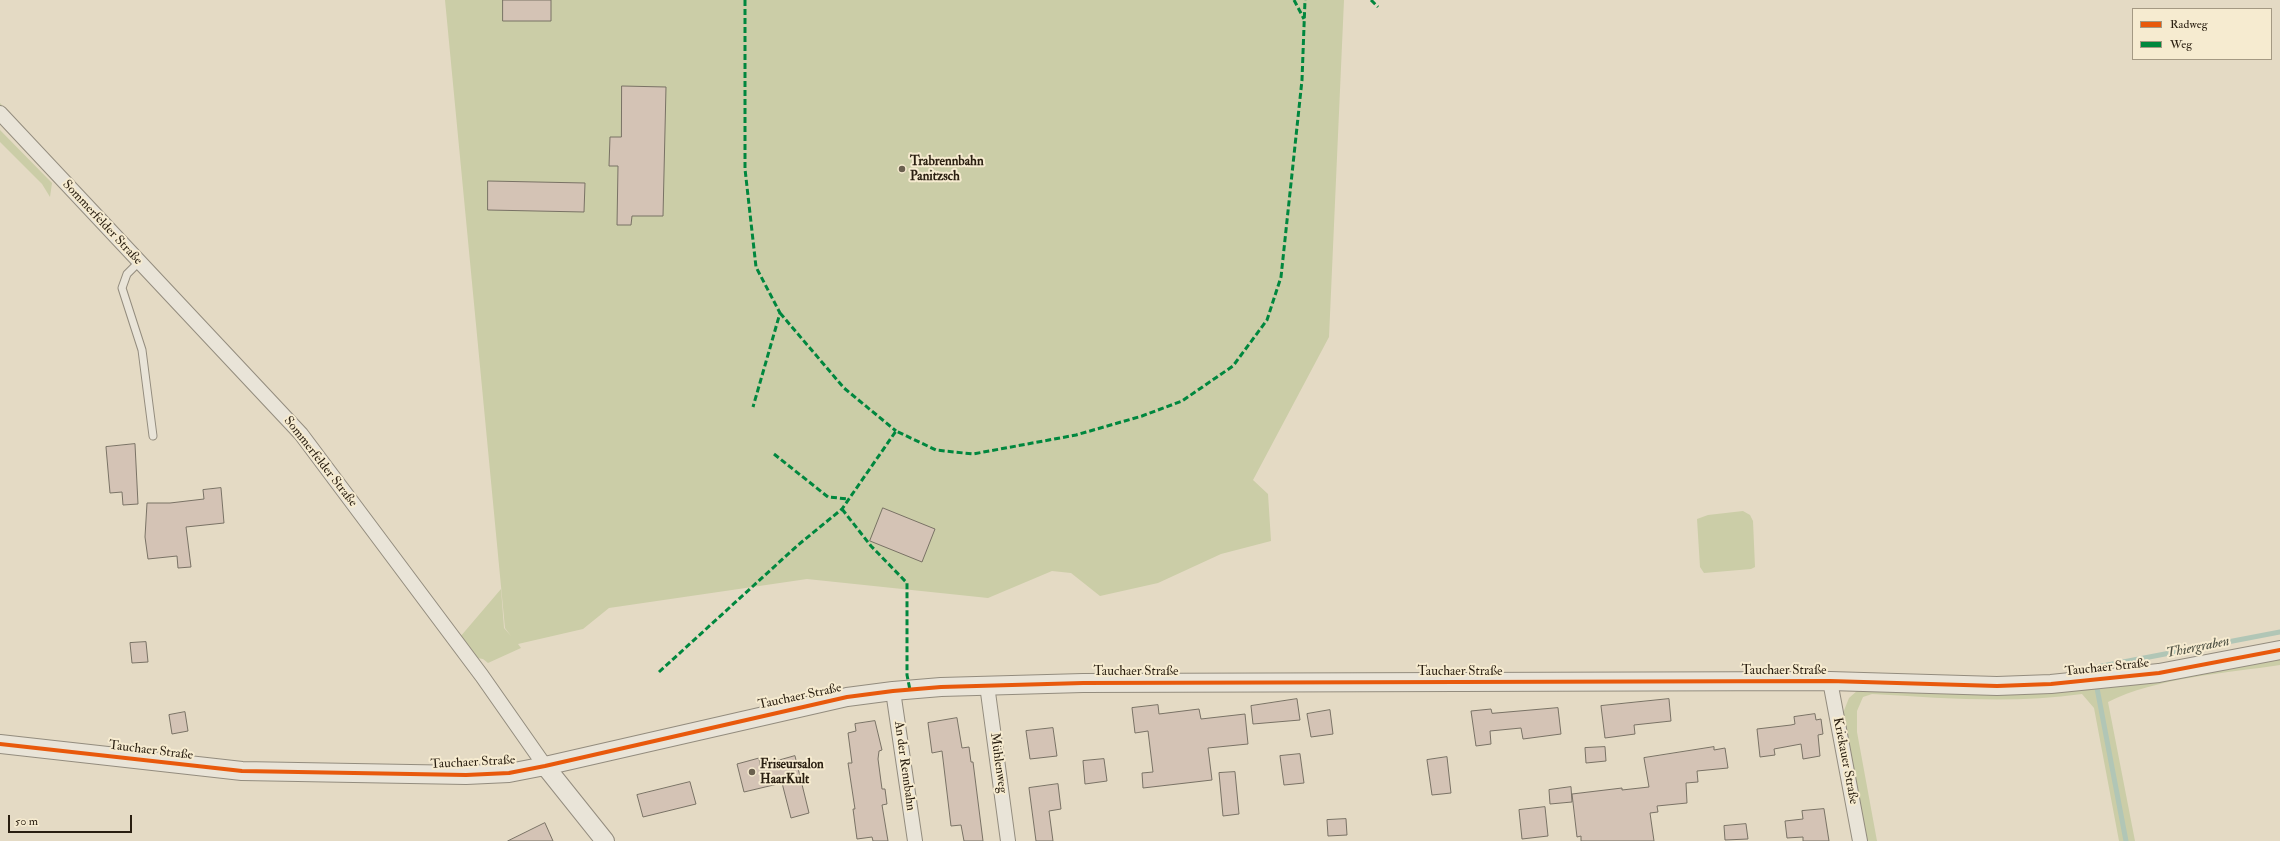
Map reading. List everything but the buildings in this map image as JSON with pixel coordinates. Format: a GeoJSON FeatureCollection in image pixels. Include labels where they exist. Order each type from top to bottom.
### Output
{"type":"FeatureCollection","features":[{"type":"Feature","properties":{"kind":"street","name":"Sommerfelder Straße"},"geometry":{"type":"LineString","coordinates":[[0,113],[301,434],[482,676],[545,766],[606,841]]}},
{"type":"Feature","properties":{"kind":"street","name":"Tauchaer Straße"},"geometry":{"type":"LineString","coordinates":[[0,744],[242,771],[466,775],[509,773],[545,766],[808,705],[893,691],[987,685],[1156,682],[1830,681],[1997,686],[2051,684],[2159,673],[2280,650]]}},
{"type":"Feature","properties":{"kind":"street","name":"Kriekauer Straße"},"geometry":{"type":"LineString","coordinates":[[1830,681],[1860,841]]}},
{"type":"Feature","properties":{"kind":"street","name":"Mühlenweg"},"geometry":{"type":"LineString","coordinates":[[987,685],[1008,841]]}},
{"type":"Feature","properties":{"kind":"street","name":"An der Rennbahn"},"geometry":{"type":"LineString","coordinates":[[893,691],[915,841]]}},
{"type":"Feature","properties":{"kind":"lane"},"geometry":{"type":"LineString","coordinates":[[139,262],[127,274],[122,288],[142,350],[153,436]]}},
{"type":"Feature","properties":{"kind":"green space","name":"Trabrennbahn Panitzsch"},"geometry":{"type":"Polygon","coordinates":[[[445,0],[1344,0],[1329,337],[1253,480],[1268,494],[1271,541],[1221,554],[1158,583],[1100,596],[1071,573],[1052,571],[988,598],[807,579],[609,608],[583,629],[518,644],[521,648],[488,663],[483,659],[477,658],[446,626],[300,431],[218,339],[0,107],[0,103],[232,351],[311,441],[460,637],[501,589],[504,628],[511,636],[505,628],[445,0]]]}},
{"type":"Feature","properties":{"kind":"green space"},"geometry":{"type":"Polygon","coordinates":[[[0,130],[52,183],[50,197],[42,184],[0,142],[0,130]]]}},
{"type":"Feature","properties":{"kind":"green space"},"geometry":{"type":"Polygon","coordinates":[[[1743,511],[1750,515],[1753,521],[1755,567],[1751,569],[1704,573],[1700,567],[1697,519],[1708,515],[1743,511]]]}},
{"type":"Feature","properties":{"kind":"green space"},"geometry":{"type":"Polygon","coordinates":[[[2280,658],[2280,665],[2169,682],[2147,687],[2108,702],[2135,841],[2119,841],[2094,708],[2082,694],[2030,699],[1977,699],[1872,694],[1863,697],[1857,711],[1857,732],[1877,841],[1866,841],[1843,713],[1849,698],[1858,690],[2280,658]]]}},
{"type":"Feature","properties":{"kind":"waterway","name":"Thiergraben"},"geometry":{"type":"LineString","coordinates":[[2093,670],[2097,667],[2280,632]]}},
{"type":"Feature","properties":{"kind":"waterway","name":"Thiergraben"},"geometry":{"type":"LineString","coordinates":[[2097,688],[2126,841]]}},
{"type":"Feature","properties":{"kind":"marked path"},"geometry":{"type":"LineString","coordinates":[[745,0],[745,169],[756,267],[780,313],[753,407]]}},
{"type":"Feature","properties":{"kind":"marked path"},"geometry":{"type":"LineString","coordinates":[[1294,0],[1304,19]]}},
{"type":"Feature","properties":{"kind":"marked path"},"geometry":{"type":"LineString","coordinates":[[659,672],[798,545],[842,509],[896,431],[936,450],[973,454],[1076,435],[1142,416],[1182,401],[1233,366],[1267,320],[1281,277],[1302,80],[1305,0]]}},
{"type":"Feature","properties":{"kind":"marked path"},"geometry":{"type":"LineString","coordinates":[[1371,0],[1378,7]]}},
{"type":"Feature","properties":{"kind":"marked path"},"geometry":{"type":"LineString","coordinates":[[780,313],[844,388],[896,431]]}},
{"type":"Feature","properties":{"kind":"marked path"},"geometry":{"type":"LineString","coordinates":[[774,454],[828,497],[849,499]]}},
{"type":"Feature","properties":{"kind":"marked path"},"geometry":{"type":"LineString","coordinates":[[842,509],[871,546],[907,583],[907,675],[910,690]]}},
{"type":"Feature","properties":{"kind":"cycle path"},"geometry":{"type":"LineString","coordinates":[[0,744],[242,771],[466,775],[509,773],[545,766],[847,697],[941,687],[1083,683],[1830,681],[1997,686],[2051,684],[2159,673],[2280,650]]}},
{"type":"Feature","properties":{"kind":"place","name":"Trabrennbahn Panitzsch"},"geometry":{"type":"Point","coordinates":[902,169]}},
{"type":"Feature","properties":{"kind":"place","name":"Friseursalon HaarKult"},"geometry":{"type":"Point","coordinates":[752,772]}}]}
